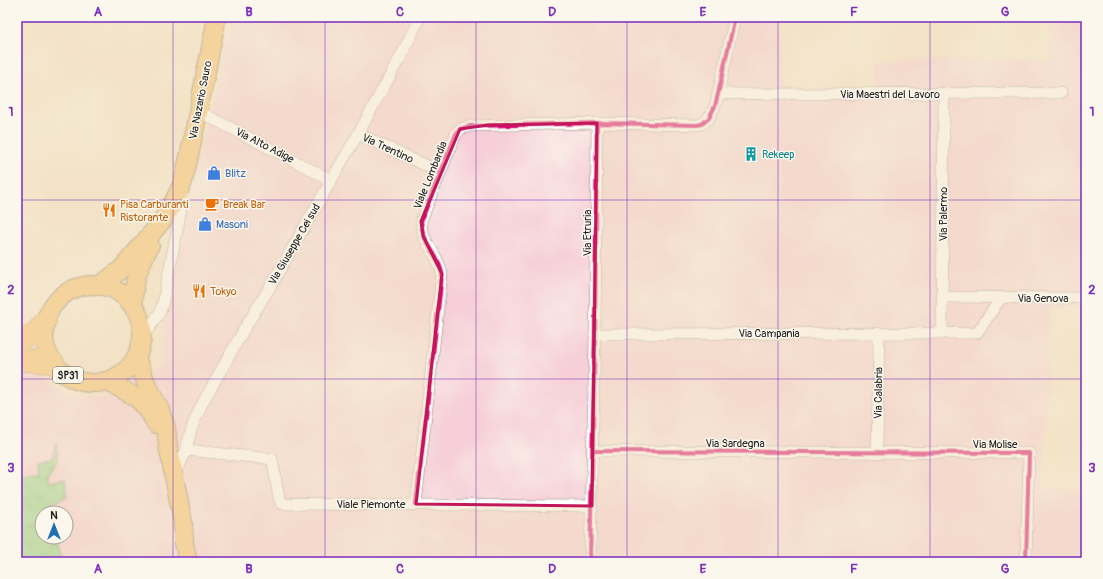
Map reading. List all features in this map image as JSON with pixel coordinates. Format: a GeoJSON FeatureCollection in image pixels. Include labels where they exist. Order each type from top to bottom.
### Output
{"type":"FeatureCollection","features":[{"type":"Feature","properties":{"kind":"highway"},"geometry":{"type":"LineString","coordinates":[[17,344],[36,332],[46,320]]}},
{"type":"Feature","properties":{"kind":"highway"},"geometry":{"type":"LineString","coordinates":[[17,360],[54,363]]}},
{"type":"Feature","properties":{"kind":"main road","name":"Via Nazario Sauro"},"geometry":{"type":"LineString","coordinates":[[134,307],[119,292],[100,286],[84,286],[64,295],[53,306],[46,320],[46,349],[54,363],[65,373],[78,380],[92,382],[105,381],[120,375],[131,365],[136,357],[142,339],[141,324],[134,307],[133,294],[136,275],[183,182],[217,17]]}},
{"type":"Feature","properties":{"kind":"main road","name":"Via Nazario Sauro"},"geometry":{"type":"LineString","coordinates":[[100,286],[119,271],[162,222]]}},
{"type":"Feature","properties":{"kind":"main road","name":"Via Nazario Sauro"},"geometry":{"type":"LineString","coordinates":[[136,357],[147,385],[163,417],[166,428],[168,446],[183,522],[184,543],[188,562]]}},
{"type":"Feature","properties":{"kind":"main road","name":"Via Nazario Sauro"},"geometry":{"type":"LineString","coordinates":[[105,381],[131,393],[140,401],[150,414],[168,446]]}},
{"type":"Feature","properties":{"kind":"main road","name":"Via Nazario Sauro"},"geometry":{"type":"LineString","coordinates":[[183,522],[194,562]]}},
{"type":"Feature","properties":{"kind":"street","name":"Via Giuseppe Cei sud"},"geometry":{"type":"LineString","coordinates":[[174,471],[180,465],[186,450],[192,427],[202,404],[358,134],[402,54],[420,17]]}},
{"type":"Feature","properties":{"kind":"street"},"geometry":{"type":"LineString","coordinates":[[597,123],[702,124],[712,114],[718,94],[735,17]]}},
{"type":"Feature","properties":{"kind":"street","name":"Via Maestri del Lavoro"},"geometry":{"type":"LineString","coordinates":[[718,94],[1061,93]]}},
{"type":"Feature","properties":{"kind":"street","name":"Via Palermo"},"geometry":{"type":"LineString","coordinates":[[942,333],[944,94]]}},
{"type":"Feature","properties":{"kind":"street","name":"Via Alto Adige"},"geometry":{"type":"LineString","coordinates":[[198,111],[331,180]]}},
{"type":"Feature","properties":{"kind":"street","name":"Viale Lombardia"},"geometry":{"type":"LineString","coordinates":[[416,504],[442,274],[440,265],[423,236],[421,221],[456,134],[460,129],[465,127],[488,125],[597,123]]}},
{"type":"Feature","properties":{"kind":"street","name":"Via Etruria"},"geometry":{"type":"LineString","coordinates":[[590,562],[595,334],[597,123]]}},
{"type":"Feature","properties":{"kind":"street","name":"Via Trentino"},"geometry":{"type":"LineString","coordinates":[[358,134],[440,172]]}},
{"type":"Feature","properties":{"kind":"street","name":"Via Nazario Sauro"},"geometry":{"type":"LineString","coordinates":[[142,339],[160,312],[163,302],[182,206],[183,182]]}},
{"type":"Feature","properties":{"kind":"street","name":"Via Genova"},"geometry":{"type":"LineString","coordinates":[[943,297],[1086,298]]}},
{"type":"Feature","properties":{"kind":"street"},"geometry":{"type":"LineString","coordinates":[[942,333],[977,333],[1001,298]]}},
{"type":"Feature","properties":{"kind":"street","name":"Via Calabria"},"geometry":{"type":"LineString","coordinates":[[877,453],[879,333]]}},
{"type":"Feature","properties":{"kind":"street","name":"Via Campania"},"geometry":{"type":"LineString","coordinates":[[595,334],[942,333]]}},
{"type":"Feature","properties":{"kind":"street","name":"Viale Piemonte"},"geometry":{"type":"LineString","coordinates":[[186,450],[272,459],[281,503],[592,506]]}},
{"type":"Feature","properties":{"kind":"street","name":"Via Sardegna"},"geometry":{"type":"LineString","coordinates":[[593,451],[877,453]]}},
{"type":"Feature","properties":{"kind":"street","name":"Via Molise"},"geometry":{"type":"LineString","coordinates":[[877,453],[1029,453],[1026,562]]}},
{"type":"Feature","properties":{"kind":"highlighted area"},"geometry":{"type":"Polygon","coordinates":[[[597,123],[592,506],[416,504],[442,274],[423,236],[421,221],[460,129],[488,125],[597,123]]]}},
{"type":"Feature","properties":{"kind":"shaded area"},"geometry":{"type":"Polygon","coordinates":[[[230,17],[779,17],[780,88],[878,88],[878,61],[1052,60],[1050,17],[1086,17],[1086,308],[1049,308],[1044,489],[1086,490],[1086,562],[17,562],[17,375],[39,373],[58,386],[78,395],[93,397],[112,395],[160,367],[165,320],[189,199],[230,17]]]}},
{"type":"Feature","properties":{"kind":"green space"},"geometry":{"type":"Polygon","coordinates":[[[56,443],[58,460],[47,474],[48,482],[65,479],[68,496],[52,503],[52,505],[34,505],[34,545],[59,545],[61,558],[41,562],[17,562],[17,474],[39,472],[38,460],[52,458],[56,443]]]}},
{"type":"Feature","properties":{"kind":"cycle path"},"geometry":{"type":"LineString","coordinates":[[590,562],[595,334],[597,123],[702,124],[709,118],[715,106],[735,17]]}},
{"type":"Feature","properties":{"kind":"cycle path"},"geometry":{"type":"LineString","coordinates":[[416,504],[442,274],[438,260],[424,236],[421,221],[456,134],[460,129],[470,126],[597,123]]}},
{"type":"Feature","properties":{"kind":"cycle path"},"geometry":{"type":"LineString","coordinates":[[593,451],[1029,453],[1026,562]]}},
{"type":"Feature","properties":{"kind":"place","name":"Rekeep"},"geometry":{"type":"Point","coordinates":[751,154]}},
{"type":"Feature","properties":{"kind":"place","name":"Blitz"},"geometry":{"type":"Point","coordinates":[214,173]}},
{"type":"Feature","properties":{"kind":"place","name":"Break Bar"},"geometry":{"type":"Point","coordinates":[212,204]}},
{"type":"Feature","properties":{"kind":"place","name":"Pisa Carburanti Ristorante"},"geometry":{"type":"Point","coordinates":[109,210]}},
{"type":"Feature","properties":{"kind":"place","name":"Masoni"},"geometry":{"type":"Point","coordinates":[205,224]}},
{"type":"Feature","properties":{"kind":"place","name":"Tokyo"},"geometry":{"type":"Point","coordinates":[199,291]}}]}
